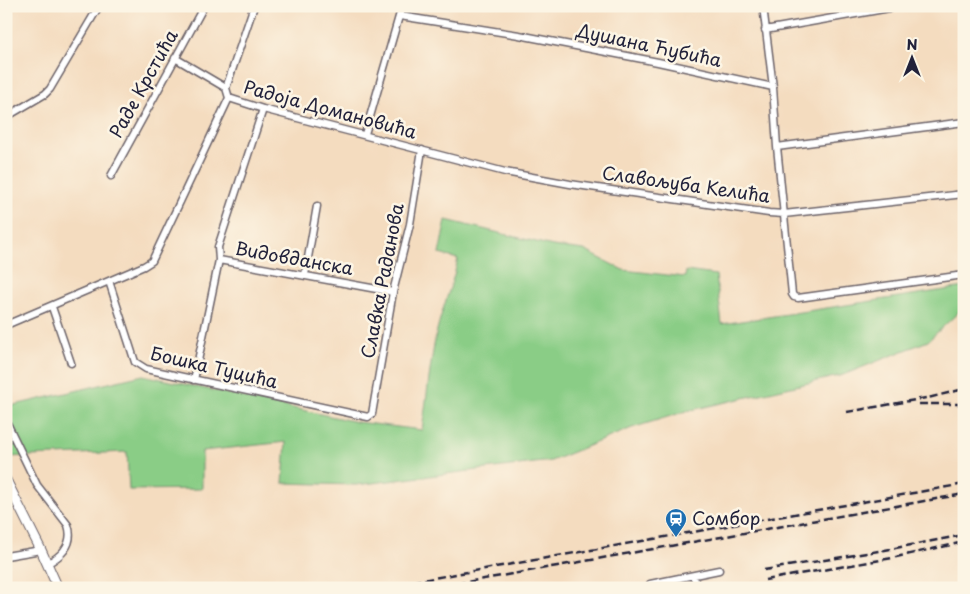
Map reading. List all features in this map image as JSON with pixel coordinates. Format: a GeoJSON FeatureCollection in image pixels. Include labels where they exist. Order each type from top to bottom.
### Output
{"type":"FeatureCollection","features":[{"type":"Feature","properties":{"kind":"street"},"geometry":{"type":"LineString","coordinates":[[6,117],[46,94],[99,6]]}},
{"type":"Feature","properties":{"kind":"street","name":"Раде Крстића"},"geometry":{"type":"LineString","coordinates":[[111,176],[204,6]]}},
{"type":"Feature","properties":{"kind":"street"},"geometry":{"type":"LineString","coordinates":[[226,88],[254,6]]}},
{"type":"Feature","properties":{"kind":"street"},"geometry":{"type":"LineString","coordinates":[[365,134],[402,6]]}},
{"type":"Feature","properties":{"kind":"street"},"geometry":{"type":"LineString","coordinates":[[763,6],[773,87],[784,214],[964,194]]}},
{"type":"Feature","properties":{"kind":"street"},"geometry":{"type":"LineString","coordinates":[[766,30],[901,6]]}},
{"type":"Feature","properties":{"kind":"street","name":"Душана Ћубића"},"geometry":{"type":"LineString","coordinates":[[400,16],[537,38],[773,87]]}},
{"type":"Feature","properties":{"kind":"street","name":"Радоја Домановића"},"geometry":{"type":"LineString","coordinates":[[6,325],[152,261],[229,98],[226,88],[175,58]]}},
{"type":"Feature","properties":{"kind":"street","name":"Радоја Домановића"},"geometry":{"type":"LineString","coordinates":[[229,98],[422,150]]}},
{"type":"Feature","properties":{"kind":"street"},"geometry":{"type":"LineString","coordinates":[[194,380],[219,260],[218,247],[263,108]]}},
{"type":"Feature","properties":{"kind":"street"},"geometry":{"type":"LineString","coordinates":[[777,147],[964,122]]}},
{"type":"Feature","properties":{"kind":"street","name":"Славољуба Келића"},"geometry":{"type":"LineString","coordinates":[[422,150],[505,172],[570,184],[784,214],[792,294],[798,298],[964,275]]}},
{"type":"Feature","properties":{"kind":"street","name":"Славка Раданова"},"geometry":{"type":"LineString","coordinates":[[370,416],[372,414],[393,292],[410,224],[422,150]]}},
{"type":"Feature","properties":{"kind":"street"},"geometry":{"type":"LineString","coordinates":[[305,276],[317,206]]}},
{"type":"Feature","properties":{"kind":"street","name":"Видовданска"},"geometry":{"type":"LineString","coordinates":[[219,260],[393,292]]}},
{"type":"Feature","properties":{"kind":"street","name":"Бошка Туцића"},"geometry":{"type":"LineString","coordinates":[[109,280],[135,362],[146,369],[362,417],[370,416]]}},
{"type":"Feature","properties":{"kind":"street"},"geometry":{"type":"LineString","coordinates":[[52,306],[71,363]]}},
{"type":"Feature","properties":{"kind":"street"},"geometry":{"type":"LineString","coordinates":[[6,421],[29,472],[68,525],[70,532],[68,548],[48,564]]}},
{"type":"Feature","properties":{"kind":"street"},"geometry":{"type":"LineString","coordinates":[[7,484],[42,550],[58,588]]}},
{"type":"Feature","properties":{"kind":"street"},"geometry":{"type":"LineString","coordinates":[[6,556],[42,550]]}},
{"type":"Feature","properties":{"kind":"street"},"geometry":{"type":"LineString","coordinates":[[650,584],[719,570]]}},
{"type":"Feature","properties":{"kind":"street"},"geometry":{"type":"LineString","coordinates":[[694,575],[696,588]]}},
{"type":"Feature","properties":{"kind":"green space"},"geometry":{"type":"Polygon","coordinates":[[[446,220],[553,246],[584,250],[623,270],[685,277],[686,271],[716,275],[722,324],[964,287],[964,307],[928,341],[843,375],[687,411],[632,428],[551,461],[356,485],[283,483],[286,442],[202,451],[202,489],[129,490],[127,452],[6,457],[6,407],[143,375],[357,422],[422,430],[437,330],[458,259],[439,254],[446,220]]]}},
{"type":"Feature","properties":{"kind":"railway"},"geometry":{"type":"LineString","coordinates":[[847,412],[932,397],[964,389]]}},
{"type":"Feature","properties":{"kind":"railway"},"geometry":{"type":"LineString","coordinates":[[919,404],[964,404]]}},
{"type":"Feature","properties":{"kind":"railway"},"geometry":{"type":"LineString","coordinates":[[377,588],[964,484]]}},
{"type":"Feature","properties":{"kind":"railway"},"geometry":{"type":"LineString","coordinates":[[433,588],[964,494]]}},
{"type":"Feature","properties":{"kind":"railway"},"geometry":{"type":"LineString","coordinates":[[764,570],[964,535]]}},
{"type":"Feature","properties":{"kind":"railway"},"geometry":{"type":"LineString","coordinates":[[765,580],[892,558],[964,542]]}},
{"type":"Feature","properties":{"kind":"place","name":"Сомбор"},"geometry":{"type":"Point","coordinates":[676,538]}}]}
